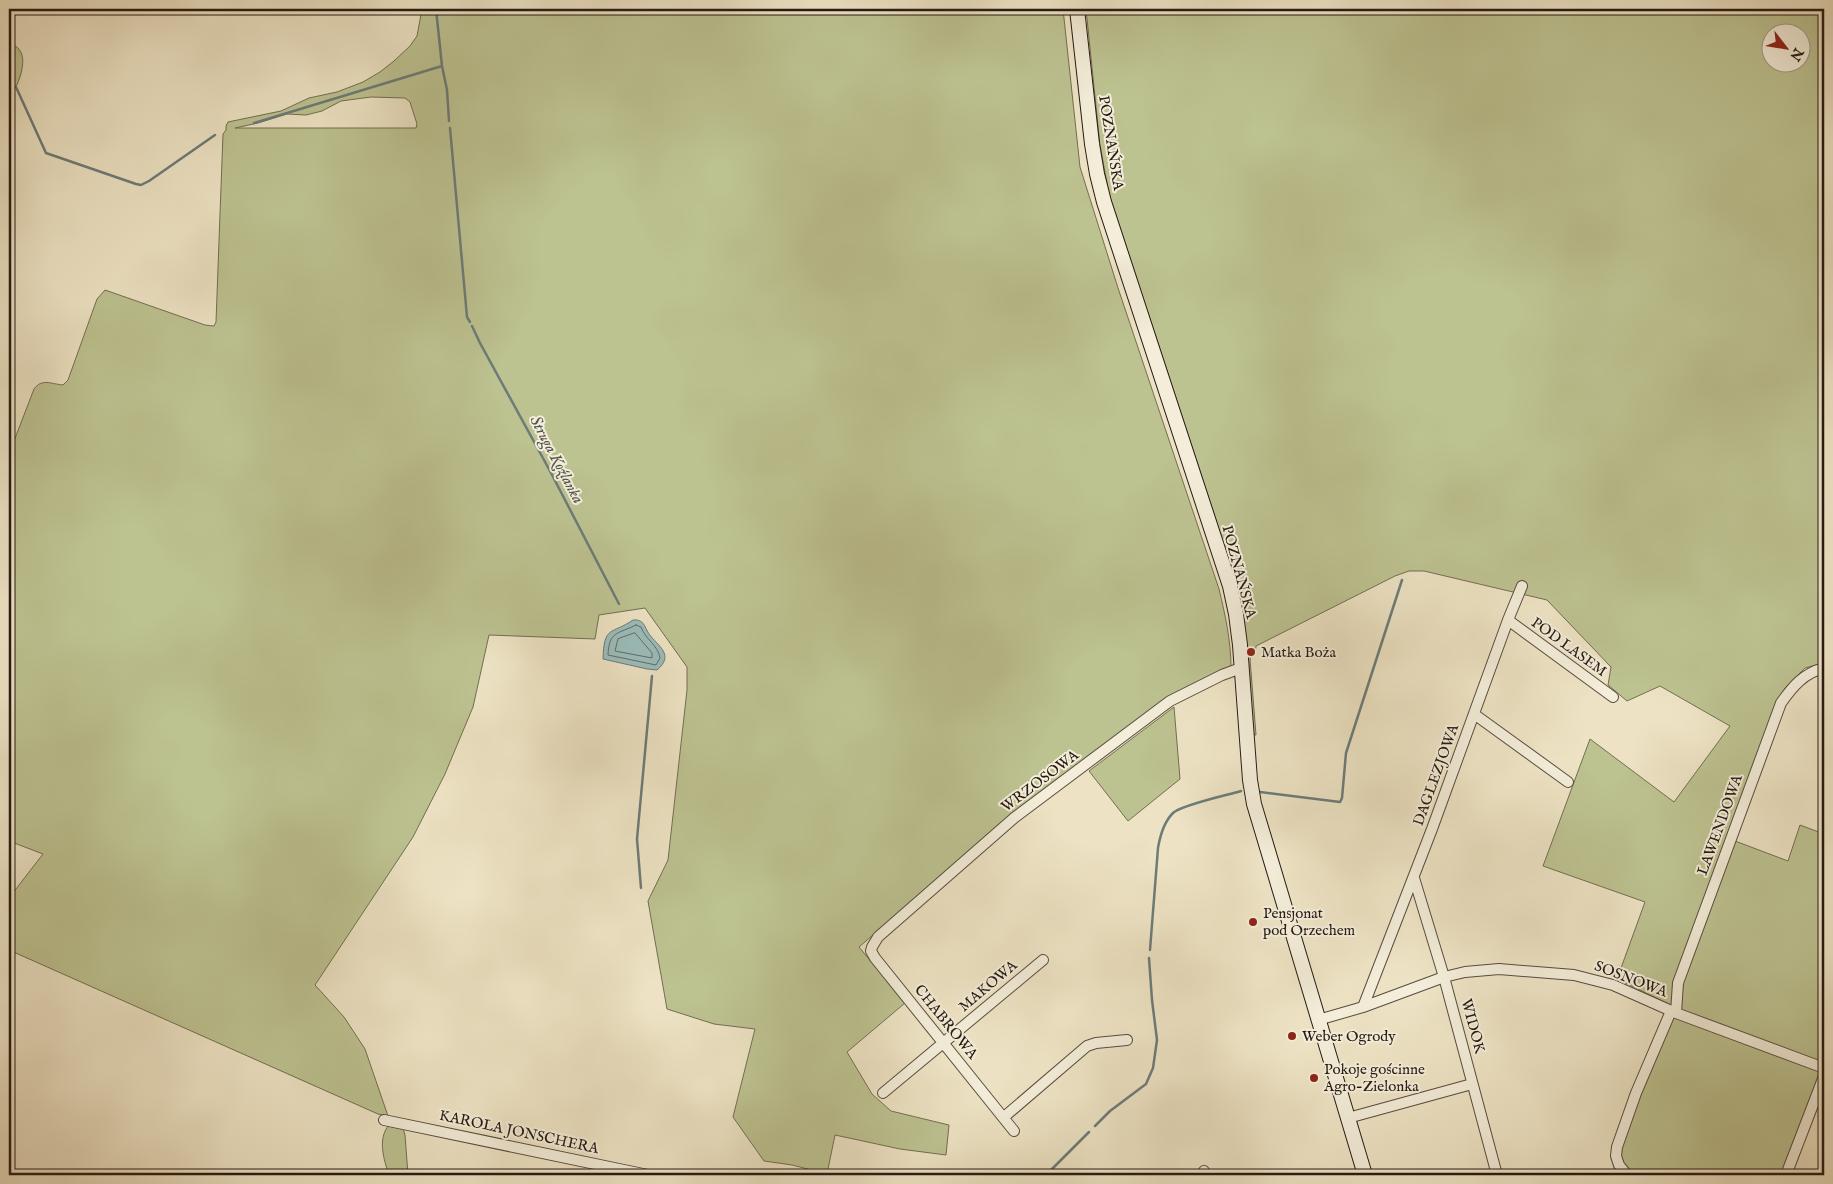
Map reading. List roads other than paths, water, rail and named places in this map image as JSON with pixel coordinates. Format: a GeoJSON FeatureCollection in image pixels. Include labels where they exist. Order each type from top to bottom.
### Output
{"type":"FeatureCollection","features":[{"type":"Feature","properties":{"kind":"street","name":"POZNAŃSKA"},"geometry":{"type":"LineString","coordinates":[[1078,9],[1097,174],[1104,202],[1230,586],[1236,614],[1254,804],[1365,1175]]}},
{"type":"Feature","properties":{"kind":"street","name":"DAGLEZJOWA"},"geometry":{"type":"LineString","coordinates":[[1363,1007],[1414,878],[1522,586]]}},
{"type":"Feature","properties":{"kind":"street","name":"POD LASEM"},"geometry":{"type":"LineString","coordinates":[[1508,620],[1613,697]]}},
{"type":"Feature","properties":{"kind":"street","name":"WRZOSOWA"},"geometry":{"type":"LineString","coordinates":[[873,943],[901,916],[1014,818],[1170,701],[1222,675],[1241,668]]}},
{"type":"Feature","properties":{"kind":"street","name":"LAWENDOWA"},"geometry":{"type":"LineString","coordinates":[[1627,1175],[1619,1165],[1616,1156],[1617,1147],[1636,1093],[1674,1012],[1678,983],[1781,703],[1806,674],[1824,668]]}},
{"type":"Feature","properties":{"kind":"street"},"geometry":{"type":"LineString","coordinates":[[1474,714],[1568,782]]}},
{"type":"Feature","properties":{"kind":"street"},"geometry":{"type":"LineString","coordinates":[[1414,878],[1444,977]]}},
{"type":"Feature","properties":{"kind":"street","name":"CHABROWA"},"geometry":{"type":"LineString","coordinates":[[873,943],[873,955],[1014,1131]]}},
{"type":"Feature","properties":{"kind":"street","name":"MAKOWA"},"geometry":{"type":"LineString","coordinates":[[883,1093],[1043,960]]}},
{"type":"Feature","properties":{"kind":"street","name":"SOSNOWA"},"geometry":{"type":"LineString","coordinates":[[1318,1020],[1363,1007],[1444,977],[1465,972],[1499,969],[1574,975],[1613,985],[1674,1012],[1824,1068]]}},
{"type":"Feature","properties":{"kind":"street","name":"WIDOK"},"geometry":{"type":"LineString","coordinates":[[1444,977],[1498,1175]]}},
{"type":"Feature","properties":{"kind":"street"},"geometry":{"type":"LineString","coordinates":[[1004,1117],[1087,1046],[1096,1043],[1126,1040]]}},
{"type":"Feature","properties":{"kind":"street"},"geometry":{"type":"LineString","coordinates":[[1786,1175],[1824,1076]]}},
{"type":"Feature","properties":{"kind":"street"},"geometry":{"type":"LineString","coordinates":[[1348,1118],[1472,1084]]}},
{"type":"Feature","properties":{"kind":"street","name":"KAROLA JONSCHERA"},"geometry":{"type":"LineString","coordinates":[[384,1120],[648,1175]]}},
{"type":"Feature","properties":{"kind":"water"},"geometry":{"type":"Polygon","coordinates":[[[633,620],[642,622],[665,655],[665,660],[657,670],[603,659],[605,641],[610,632],[633,620]]]}},
{"type":"Feature","properties":{"kind":"waterway","name":"Struga Koźlanka"},"geometry":{"type":"LineString","coordinates":[[436,9],[442,66],[447,90],[449,121]]}},
{"type":"Feature","properties":{"kind":"waterway"},"geometry":{"type":"LineString","coordinates":[[254,123],[442,66]]}},
{"type":"Feature","properties":{"kind":"waterway"},"geometry":{"type":"LineString","coordinates":[[16,87],[46,153],[136,184],[141,185],[149,181],[215,135]]}},
{"type":"Feature","properties":{"kind":"waterway","name":"Struga Koźlanka"},"geometry":{"type":"LineString","coordinates":[[450,128],[467,317],[470,322]]}},
{"type":"Feature","properties":{"kind":"waterway","name":"Struga Koźlanka"},"geometry":{"type":"LineString","coordinates":[[472,326],[619,604]]}},
{"type":"Feature","properties":{"kind":"waterway"},"geometry":{"type":"LineString","coordinates":[[1260,792],[1340,802],[1346,753],[1402,580]]}},
{"type":"Feature","properties":{"kind":"waterway"},"geometry":{"type":"LineString","coordinates":[[641,888],[637,839],[652,676]]}},
{"type":"Feature","properties":{"kind":"waterway"},"geometry":{"type":"LineString","coordinates":[[1150,950],[1158,848],[1161,834],[1167,821],[1173,813],[1185,807],[1241,791]]}},
{"type":"Feature","properties":{"kind":"waterway"},"geometry":{"type":"LineString","coordinates":[[1095,1126],[1110,1111],[1146,1084],[1153,1068],[1157,1040],[1149,958]]}},
{"type":"Feature","properties":{"kind":"waterway"},"geometry":{"type":"LineString","coordinates":[[1046,1175],[1089,1132]]}},
{"type":"Feature","properties":{"kind":"place","name":"Matka Boża"},"geometry":{"type":"Point","coordinates":[1251,652]}},
{"type":"Feature","properties":{"kind":"place","name":"Pensjonat pod Orzechem"},"geometry":{"type":"Point","coordinates":[1253,922]}},
{"type":"Feature","properties":{"kind":"place","name":"Weber Ogrody"},"geometry":{"type":"Point","coordinates":[1292,1036]}},
{"type":"Feature","properties":{"kind":"place","name":"Pokoje gościnne Agro-Zielonka"},"geometry":{"type":"Point","coordinates":[1314,1078]}}]}
